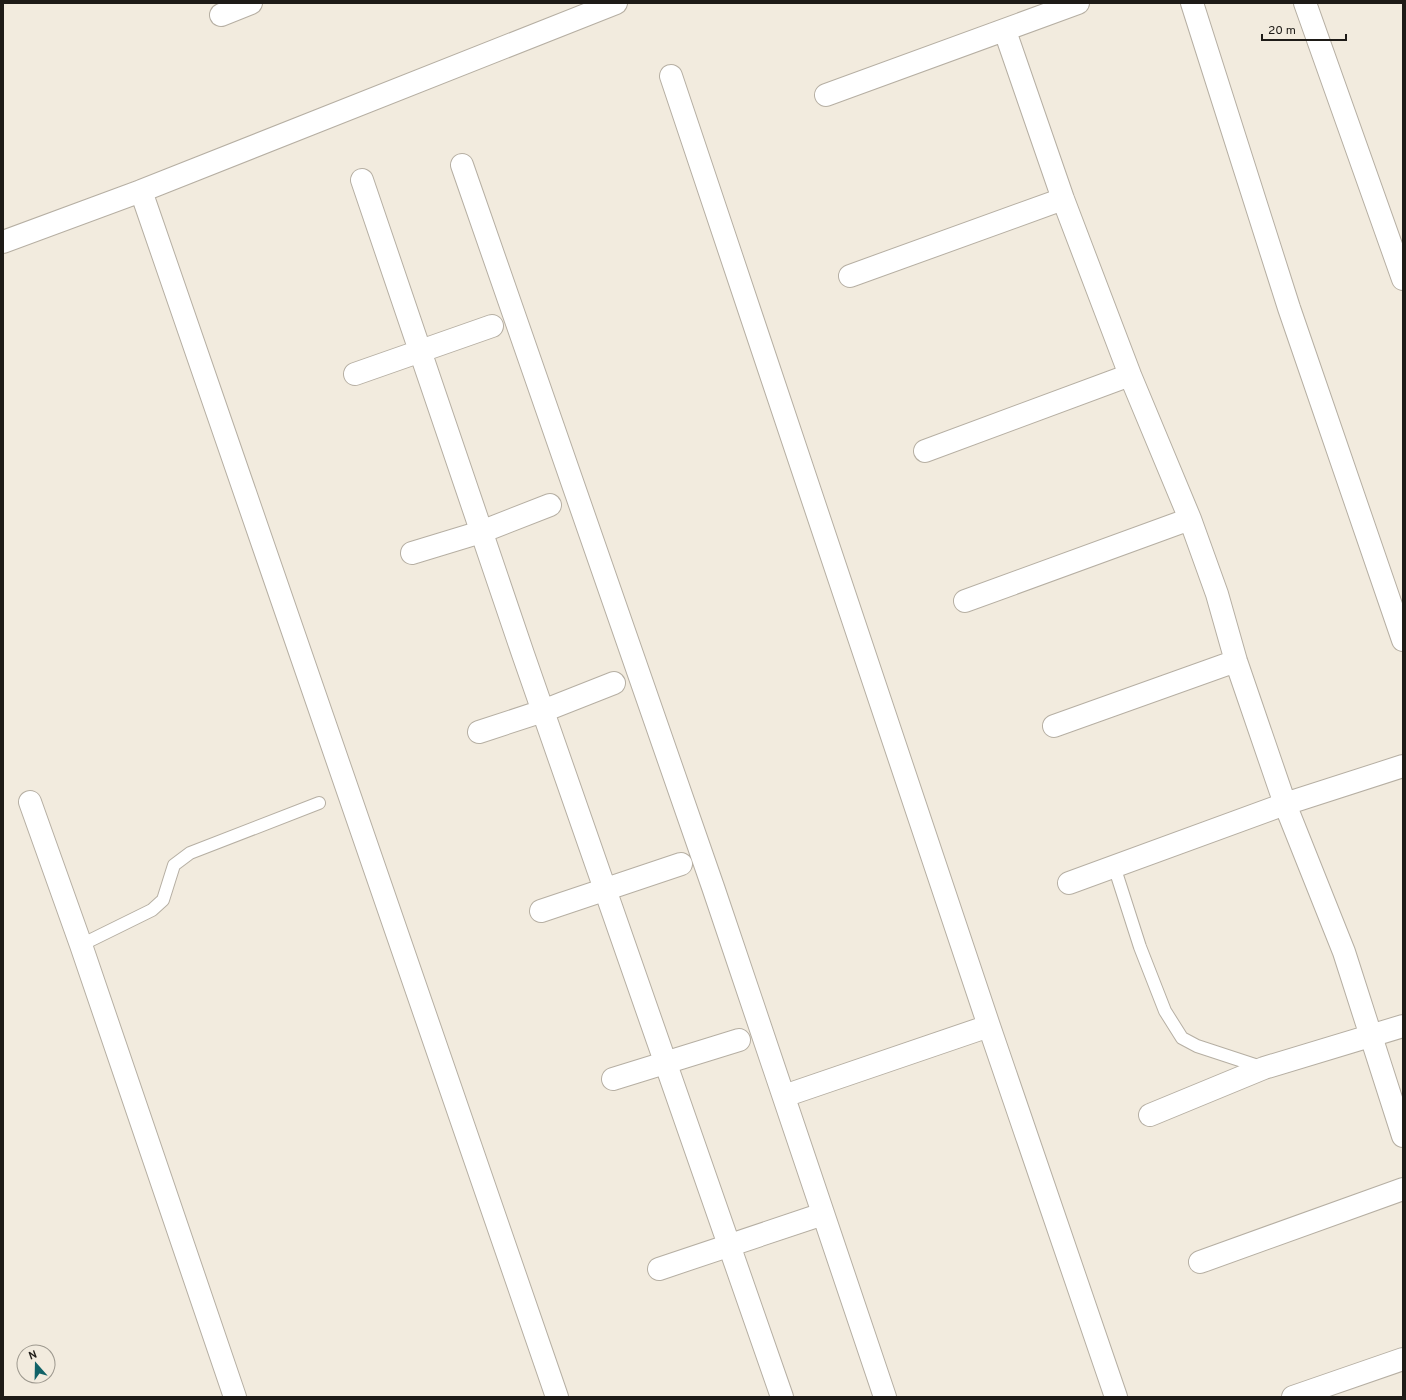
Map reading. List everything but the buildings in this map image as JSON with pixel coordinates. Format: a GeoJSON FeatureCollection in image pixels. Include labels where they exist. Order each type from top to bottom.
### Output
{"type":"FeatureCollection","features":[{"type":"Feature","properties":{"kind":"street"},"geometry":{"type":"LineString","coordinates":[[221,15],[251,3]]}},
{"type":"Feature","properties":{"kind":"street"},"geometry":{"type":"LineString","coordinates":[[3,242],[141,191],[616,3]]}},
{"type":"Feature","properties":{"kind":"street"},"geometry":{"type":"LineString","coordinates":[[826,95],[1005,31],[1078,3]]}},
{"type":"Feature","properties":{"kind":"street"},"geometry":{"type":"LineString","coordinates":[[1192,3],[1289,308],[1403,640]]}},
{"type":"Feature","properties":{"kind":"street"},"geometry":{"type":"LineString","coordinates":[[1305,3],[1403,279]]}},
{"type":"Feature","properties":{"kind":"street"},"geometry":{"type":"LineString","coordinates":[[1005,31],[1063,199],[1130,375],[1190,519],[1217,594],[1236,661],[1285,804],[1344,952],[1403,1136]]}},
{"type":"Feature","properties":{"kind":"street"},"geometry":{"type":"LineString","coordinates":[[671,76],[989,1026],[1116,1397]]}},
{"type":"Feature","properties":{"kind":"street"},"geometry":{"type":"LineString","coordinates":[[462,165],[713,887],[885,1397]]}},
{"type":"Feature","properties":{"kind":"street"},"geometry":{"type":"LineString","coordinates":[[362,180],[481,532],[782,1397]]}},
{"type":"Feature","properties":{"kind":"street"},"geometry":{"type":"LineString","coordinates":[[141,191],[557,1397]]}},
{"type":"Feature","properties":{"kind":"street"},"geometry":{"type":"LineString","coordinates":[[850,276],[1063,199]]}},
{"type":"Feature","properties":{"kind":"street"},"geometry":{"type":"LineString","coordinates":[[355,374],[492,326]]}},
{"type":"Feature","properties":{"kind":"street"},"geometry":{"type":"LineString","coordinates":[[925,451],[1130,375]]}},
{"type":"Feature","properties":{"kind":"street"},"geometry":{"type":"LineString","coordinates":[[412,553],[481,532],[550,505]]}},
{"type":"Feature","properties":{"kind":"street"},"geometry":{"type":"LineString","coordinates":[[965,601],[1190,519]]}},
{"type":"Feature","properties":{"kind":"street"},"geometry":{"type":"LineString","coordinates":[[1054,726],[1236,661]]}},
{"type":"Feature","properties":{"kind":"street"},"geometry":{"type":"LineString","coordinates":[[479,732],[543,711],[614,683]]}},
{"type":"Feature","properties":{"kind":"street"},"geometry":{"type":"LineString","coordinates":[[1069,883],[1285,804],[1403,766]]}},
{"type":"Feature","properties":{"kind":"street"},"geometry":{"type":"LineString","coordinates":[[30,802],[235,1397]]}},
{"type":"Feature","properties":{"kind":"street"},"geometry":{"type":"LineString","coordinates":[[541,911],[681,864]]}},
{"type":"Feature","properties":{"kind":"street"},"geometry":{"type":"LineString","coordinates":[[784,1096],[989,1026]]}},
{"type":"Feature","properties":{"kind":"street"},"geometry":{"type":"LineString","coordinates":[[1150,1115],[1264,1068],[1371,1037],[1403,1026]]}},
{"type":"Feature","properties":{"kind":"street"},"geometry":{"type":"LineString","coordinates":[[613,1079],[739,1040]]}},
{"type":"Feature","properties":{"kind":"street"},"geometry":{"type":"LineString","coordinates":[[1200,1262],[1403,1189]]}},
{"type":"Feature","properties":{"kind":"street"},"geometry":{"type":"LineString","coordinates":[[659,1268],[814,1217]]}},
{"type":"Feature","properties":{"kind":"street"},"geometry":{"type":"LineString","coordinates":[[1293,1397],[1403,1359]]}},
{"type":"Feature","properties":{"kind":"lane"},"geometry":{"type":"LineString","coordinates":[[80,944],[152,910],[164,900],[174,865],[190,853],[319,803]]}},
{"type":"Feature","properties":{"kind":"lane"},"geometry":{"type":"LineString","coordinates":[[1114,866],[1140,947],[1166,1011],[1182,1038],[1197,1046],[1264,1068]]}}]}
